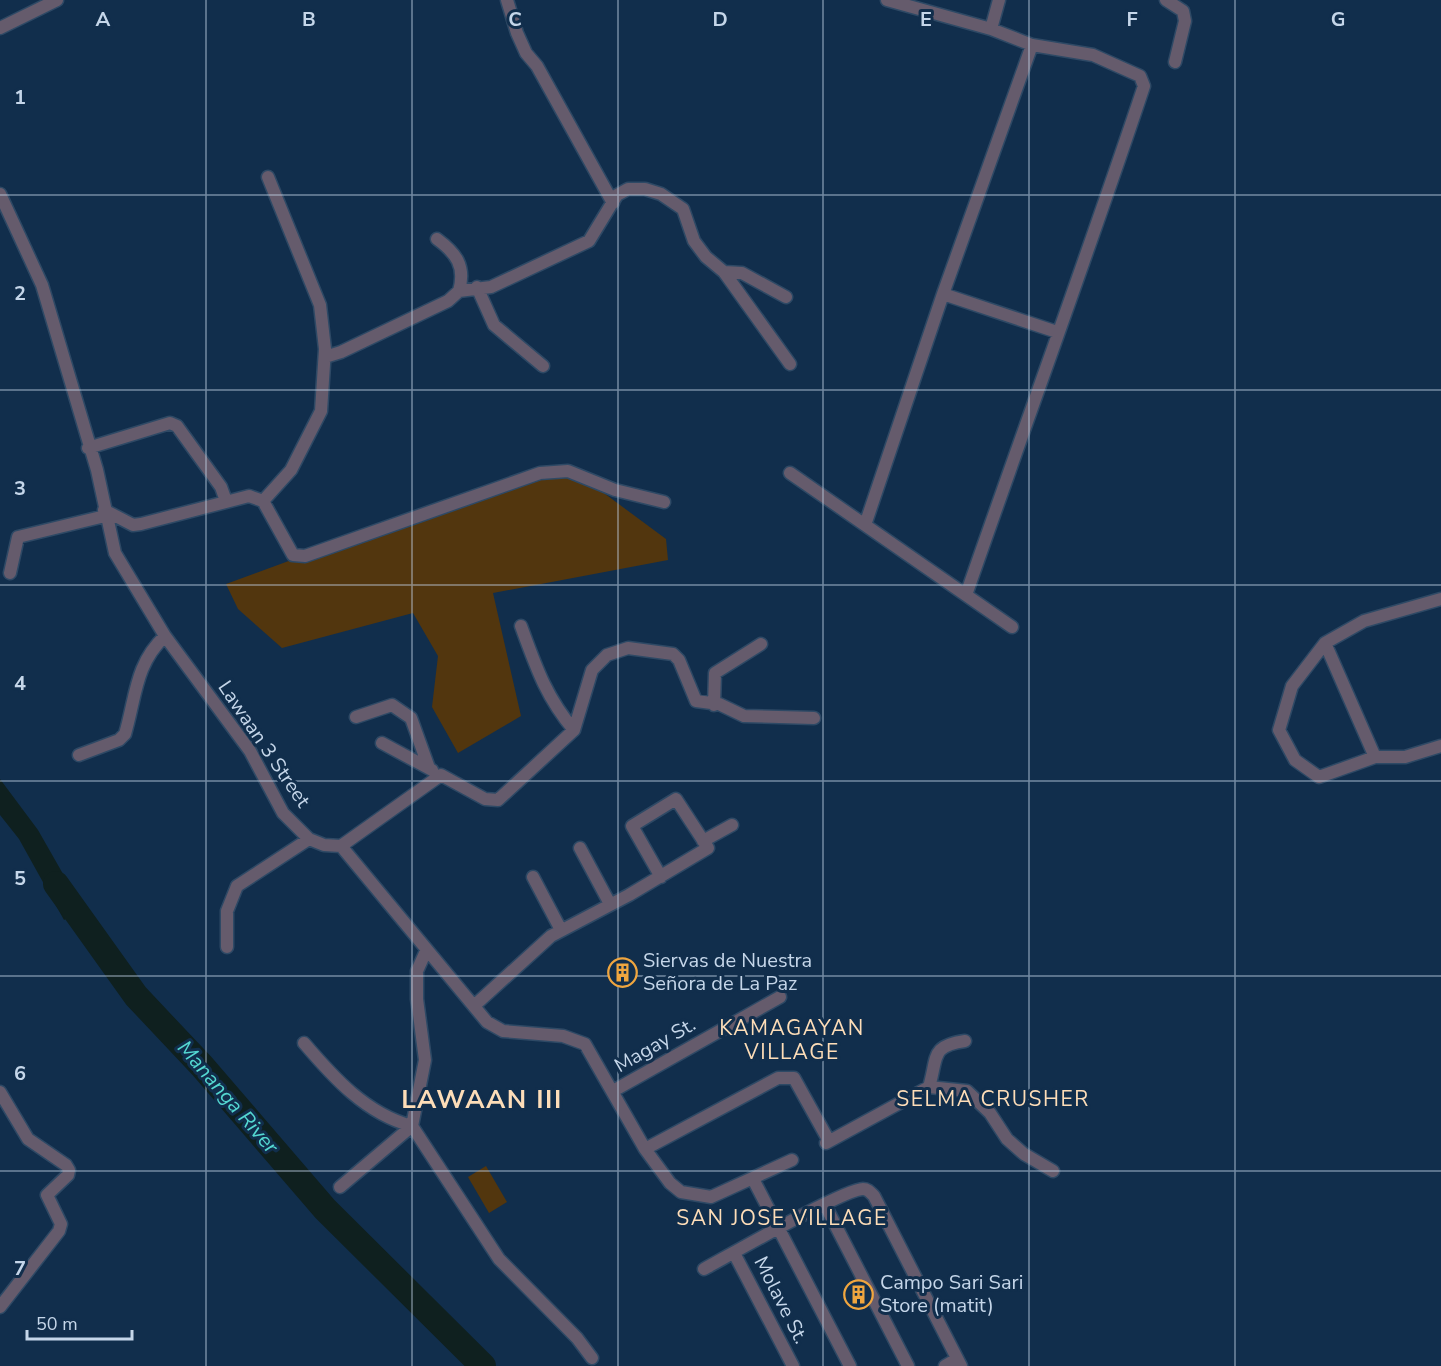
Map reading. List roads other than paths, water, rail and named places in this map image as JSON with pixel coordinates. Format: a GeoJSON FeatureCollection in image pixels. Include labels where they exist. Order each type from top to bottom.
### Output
{"type":"FeatureCollection","features":[{"type":"Feature","properties":{"kind":"street"},"geometry":{"type":"LineString","coordinates":[[0,28],[57,0]]}},
{"type":"Feature","properties":{"kind":"street"},"geometry":{"type":"LineString","coordinates":[[507,0],[526,53],[537,66],[613,203]]}},
{"type":"Feature","properties":{"kind":"street"},"geometry":{"type":"LineString","coordinates":[[887,0],[991,29],[1032,45],[1093,55],[1140,76],[1144,86],[966,595]]}},
{"type":"Feature","properties":{"kind":"street"},"geometry":{"type":"LineString","coordinates":[[991,29],[999,0]]}},
{"type":"Feature","properties":{"kind":"street"},"geometry":{"type":"LineString","coordinates":[[1166,0],[1183,11],[1185,21],[1175,62]]}},
{"type":"Feature","properties":{"kind":"street"},"geometry":{"type":"LineString","coordinates":[[865,525],[943,294],[1032,45]]}},
{"type":"Feature","properties":{"kind":"street"},"geometry":{"type":"LineString","coordinates":[[263,501],[291,471],[321,411],[325,357],[320,305],[268,177]]}},
{"type":"Feature","properties":{"kind":"street"},"geometry":{"type":"LineString","coordinates":[[325,357],[341,352],[448,301],[459,291],[491,287],[589,241],[617,195],[628,189],[640,188],[661,194],[683,209],[694,241],[706,257],[724,272],[790,364]]}},
{"type":"Feature","properties":{"kind":"street","name":"Lawaan 3 Street"},"geometry":{"type":"LineString","coordinates":[[0,194],[42,285],[88,448],[97,470],[115,553],[165,636],[250,751],[283,813],[309,839]]}},
{"type":"Feature","properties":{"kind":"street"},"geometry":{"type":"LineString","coordinates":[[437,238],[455,253],[461,264],[462,279],[459,291]]}},
{"type":"Feature","properties":{"kind":"street"},"geometry":{"type":"LineString","coordinates":[[724,272],[742,273],[786,297]]}},
{"type":"Feature","properties":{"kind":"street"},"geometry":{"type":"LineString","coordinates":[[477,287],[494,325],[543,366]]}},
{"type":"Feature","properties":{"kind":"street"},"geometry":{"type":"LineString","coordinates":[[943,294],[1057,332]]}},
{"type":"Feature","properties":{"kind":"street"},"geometry":{"type":"LineString","coordinates":[[88,448],[170,423],[177,426],[221,488],[226,501]]}},
{"type":"Feature","properties":{"kind":"street"},"geometry":{"type":"LineString","coordinates":[[10,573],[18,537],[105,513],[133,525],[141,524],[249,496],[263,501],[293,555],[305,556],[540,473],[568,471],[615,490],[664,502]]}},
{"type":"Feature","properties":{"kind":"street"},"geometry":{"type":"LineString","coordinates":[[790,473],[1012,627]]}},
{"type":"Feature","properties":{"kind":"street"},"geometry":{"type":"LineString","coordinates":[[1441,599],[1364,621],[1325,643],[1292,686],[1279,730],[1295,760],[1319,777],[1375,756],[1405,757],[1441,746]]}},
{"type":"Feature","properties":{"kind":"street"},"geometry":{"type":"LineString","coordinates":[[521,626],[543,686],[558,711],[574,730]]}},
{"type":"Feature","properties":{"kind":"street"},"geometry":{"type":"LineString","coordinates":[[79,755],[119,740],[125,734],[143,663],[152,649],[165,636]]}},
{"type":"Feature","properties":{"kind":"street"},"geometry":{"type":"LineString","coordinates":[[1325,643],[1375,756]]}},
{"type":"Feature","properties":{"kind":"street"},"geometry":{"type":"LineString","coordinates":[[714,705],[715,673],[761,644]]}},
{"type":"Feature","properties":{"kind":"street"},"geometry":{"type":"LineString","coordinates":[[382,743],[485,799],[498,800],[574,730],[592,670],[607,656],[628,648],[672,654],[679,660],[696,700],[714,705],[719,704],[744,716],[814,718]]}},
{"type":"Feature","properties":{"kind":"street"},"geometry":{"type":"LineString","coordinates":[[356,717],[392,705],[411,718],[429,768]]}},
{"type":"Feature","properties":{"kind":"street"},"geometry":{"type":"LineString","coordinates":[[227,947],[227,911],[237,886],[309,839],[324,845],[341,846],[441,775]]}},
{"type":"Feature","properties":{"kind":"street"},"geometry":{"type":"LineString","coordinates":[[475,1005],[526,957],[561,930],[662,877],[708,848],[676,799],[632,826],[662,877]]}},
{"type":"Feature","properties":{"kind":"street"},"geometry":{"type":"LineString","coordinates":[[703,841],[732,825]]}},
{"type":"Feature","properties":{"kind":"street"},"geometry":{"type":"LineString","coordinates":[[341,846],[487,1022],[503,1031],[563,1036],[585,1044],[645,1149],[670,1183],[681,1192],[691,1196],[711,1197],[792,1160]]}},
{"type":"Feature","properties":{"kind":"street"},"geometry":{"type":"LineString","coordinates":[[580,848],[610,904]]}},
{"type":"Feature","properties":{"kind":"street"},"geometry":{"type":"LineString","coordinates":[[533,877],[561,930]]}},
{"type":"Feature","properties":{"kind":"street"},"geometry":{"type":"LineString","coordinates":[[340,1187],[412,1126],[425,1060],[417,999],[417,971],[426,951]]}},
{"type":"Feature","properties":{"kind":"street","name":"Magay St."},"geometry":{"type":"LineString","coordinates":[[613,1091],[780,997]]}},
{"type":"Feature","properties":{"kind":"street"},"geometry":{"type":"LineString","coordinates":[[929,1087],[938,1052],[947,1043],[965,1041]]}},
{"type":"Feature","properties":{"kind":"street"},"geometry":{"type":"LineString","coordinates":[[304,1043],[340,1085],[399,1122],[412,1126],[499,1259],[577,1338],[592,1358]]}},
{"type":"Feature","properties":{"kind":"street"},"geometry":{"type":"LineString","coordinates":[[645,1149],[778,1078],[794,1078],[827,1142],[929,1087],[967,1091],[990,1113],[1007,1139],[1024,1154],[1053,1171]]}},
{"type":"Feature","properties":{"kind":"street"},"geometry":{"type":"LineString","coordinates":[[0,1092],[28,1139],[66,1165],[69,1170],[68,1175],[47,1195],[61,1224],[59,1231],[0,1306]]}},
{"type":"Feature","properties":{"kind":"street"},"geometry":{"type":"LineString","coordinates":[[753,1179],[850,1366]]}},
{"type":"Feature","properties":{"kind":"street"},"geometry":{"type":"LineString","coordinates":[[704,1269],[825,1205],[860,1189],[868,1190],[874,1196],[959,1363],[945,1366]]}},
{"type":"Feature","properties":{"kind":"street"},"geometry":{"type":"LineString","coordinates":[[825,1205],[908,1366]]}},
{"type":"Feature","properties":{"kind":"street","name":"Molave St."},"geometry":{"type":"LineString","coordinates":[[734,1253],[793,1366]]}},
{"type":"Feature","properties":{"kind":"waterway","name":"Mananga River"},"geometry":{"type":"LineString","coordinates":[[56,884],[136,996],[202,1066],[325,1209],[483,1366]]}},
{"type":"Feature","properties":{"kind":"place","name":"Siervas de Nuestra Señora de La Paz"},"geometry":{"type":"Point","coordinates":[622,972]}},
{"type":"Feature","properties":{"kind":"place","name":"Campo Sari Sari Store (matit)"},"geometry":{"type":"Point","coordinates":[859,1294]}},
{"type":"Feature","properties":{"kind":"district","name":"KAMAGAYAN VILLAGE"},"geometry":{"type":"Point","coordinates":[792,1040]}},
{"type":"Feature","properties":{"kind":"district","name":"LAWAAN III"},"geometry":{"type":"Point","coordinates":[482,1099]}},
{"type":"Feature","properties":{"kind":"district","name":"SELMA CRUSHER"},"geometry":{"type":"Point","coordinates":[993,1099]}},
{"type":"Feature","properties":{"kind":"district","name":"SAN JOSE VILLAGE"},"geometry":{"type":"Point","coordinates":[782,1218]}}]}
